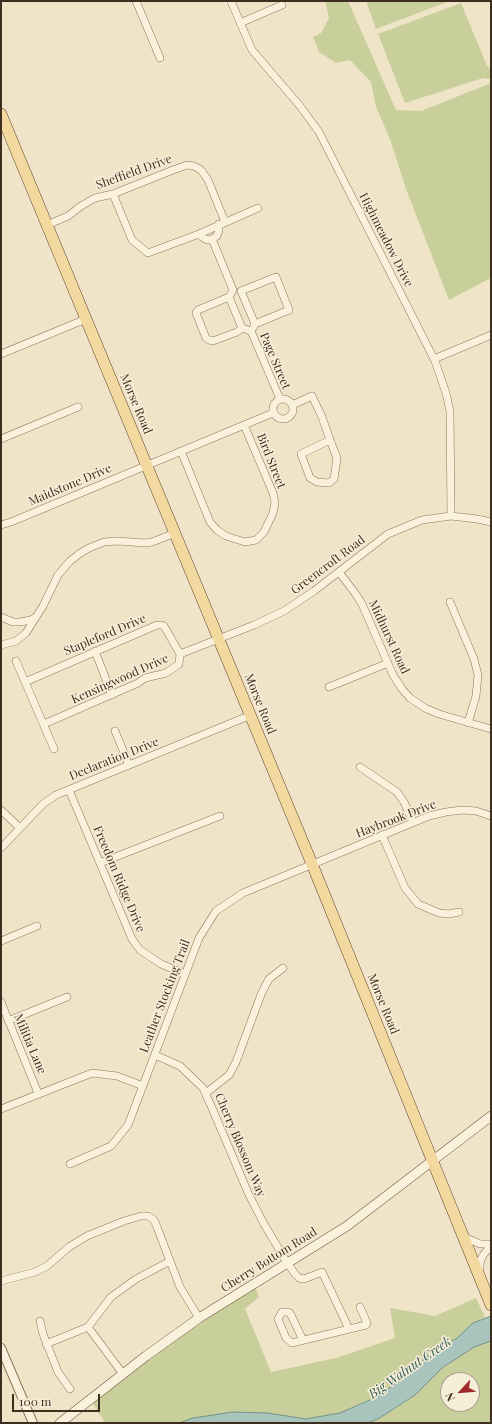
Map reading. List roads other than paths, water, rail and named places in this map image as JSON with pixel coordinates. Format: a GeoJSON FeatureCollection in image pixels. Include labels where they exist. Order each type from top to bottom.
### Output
{"type":"FeatureCollection","features":[{"type":"Feature","properties":{"kind":"main road","name":"Morse Road"},"geometry":{"type":"LineString","coordinates":[[1,114],[312,864],[490,1303]]}},
{"type":"Feature","properties":{"kind":"main road","name":"Cherry Bottom Road"},"geometry":{"type":"LineString","coordinates":[[60,1423],[199,1318],[347,1226],[491,1116]]}},
{"type":"Feature","properties":{"kind":"street"},"geometry":{"type":"LineString","coordinates":[[136,1],[160,58]]}},
{"type":"Feature","properties":{"kind":"street","name":"Highmeadow Drive"},"geometry":{"type":"LineString","coordinates":[[231,1],[252,50],[300,106],[319,132],[434,359],[446,392],[450,411],[451,516]]}},
{"type":"Feature","properties":{"kind":"street"},"geometry":{"type":"LineString","coordinates":[[240,23],[282,6]]}},
{"type":"Feature","properties":{"kind":"street","name":"Sheffield Drive"},"geometry":{"type":"LineString","coordinates":[[47,225],[68,216],[80,206],[95,198],[113,194],[181,166],[187,165],[194,166],[201,170],[208,180],[222,223]]}},
{"type":"Feature","properties":{"kind":"street"},"geometry":{"type":"LineString","coordinates":[[113,194],[132,240],[148,253],[199,234],[258,208]]}},
{"type":"Feature","properties":{"kind":"street"},"geometry":{"type":"LineString","coordinates":[[199,234],[202,238],[212,240],[217,236],[222,223]]}},
{"type":"Feature","properties":{"kind":"street"},"geometry":{"type":"LineString","coordinates":[[212,240],[233,290]]}},
{"type":"Feature","properties":{"kind":"street"},"geometry":{"type":"LineString","coordinates":[[233,290],[242,291],[276,277],[289,310],[255,324]]}},
{"type":"Feature","properties":{"kind":"street"},"geometry":{"type":"LineString","coordinates":[[233,290],[229,297],[198,310],[196,313],[206,338],[213,341],[242,328]]}},
{"type":"Feature","properties":{"kind":"street","name":"Page Street"},"geometry":{"type":"LineString","coordinates":[[242,291],[255,324],[250,331]]}},
{"type":"Feature","properties":{"kind":"street","name":"Page Street"},"geometry":{"type":"LineString","coordinates":[[229,297],[242,328],[250,331],[280,399]]}},
{"type":"Feature","properties":{"kind":"street"},"geometry":{"type":"LineString","coordinates":[[1,354],[86,319]]}},
{"type":"Feature","properties":{"kind":"street"},"geometry":{"type":"LineString","coordinates":[[434,359],[491,335]]}},
{"type":"Feature","properties":{"kind":"street"},"geometry":{"type":"LineString","coordinates":[[292,405],[312,396],[330,440],[337,458],[334,480],[329,483],[317,482],[310,478],[302,454],[330,440]]}},
{"type":"Feature","properties":{"kind":"street"},"geometry":{"type":"LineString","coordinates":[[280,399],[286,399],[292,405],[292,414],[287,418],[280,419],[273,413],[273,406],[280,399]]}},
{"type":"Feature","properties":{"kind":"street"},"geometry":{"type":"LineString","coordinates":[[1,439],[78,407]]}},
{"type":"Feature","properties":{"kind":"street","name":"Maidstone Drive"},"geometry":{"type":"LineString","coordinates":[[1,525],[273,413]]}},
{"type":"Feature","properties":{"kind":"street","name":"Bird Street"},"geometry":{"type":"LineString","coordinates":[[181,452],[210,522],[217,530],[226,536],[245,542],[256,540],[264,532],[273,513],[275,503],[273,493],[244,425]]}},
{"type":"Feature","properties":{"kind":"street","name":"Greencroft Road"},"geometry":{"type":"LineString","coordinates":[[219,638],[284,611],[314,591],[388,534],[422,520],[451,516],[491,522]]}},
{"type":"Feature","properties":{"kind":"street"},"geometry":{"type":"LineString","coordinates":[[1,646],[11,643],[26,633],[43,606],[54,582],[62,570],[70,561],[89,548],[111,541],[152,542],[175,533]]}},
{"type":"Feature","properties":{"kind":"street","name":"Midhurst Road"},"geometry":{"type":"LineString","coordinates":[[339,572],[362,604],[393,676],[410,698],[425,708],[439,714],[491,729]]}},
{"type":"Feature","properties":{"kind":"street"},"geometry":{"type":"LineString","coordinates":[[450,602],[474,659],[478,675],[476,696],[468,723]]}},
{"type":"Feature","properties":{"kind":"street"},"geometry":{"type":"LineString","coordinates":[[1,617],[14,622],[20,622],[31,620],[36,617]]}},
{"type":"Feature","properties":{"kind":"street","name":"Stapleford Drive"},"geometry":{"type":"LineString","coordinates":[[25,682],[157,625],[164,626],[180,654]]}},
{"type":"Feature","properties":{"kind":"street","name":"Kensingwood Drive"},"geometry":{"type":"LineString","coordinates":[[44,724],[112,695],[138,683],[145,678],[166,673],[179,664],[180,654],[219,638]]}},
{"type":"Feature","properties":{"kind":"street"},"geometry":{"type":"LineString","coordinates":[[95,651],[112,695]]}},
{"type":"Feature","properties":{"kind":"street"},"geometry":{"type":"LineString","coordinates":[[16,661],[54,749]]}},
{"type":"Feature","properties":{"kind":"street"},"geometry":{"type":"LineString","coordinates":[[329,687],[388,663]]}},
{"type":"Feature","properties":{"kind":"street","name":"Declaration Drive"},"geometry":{"type":"LineString","coordinates":[[1,848],[43,804],[56,795],[250,715]]}},
{"type":"Feature","properties":{"kind":"street"},"geometry":{"type":"LineString","coordinates":[[115,731],[129,765]]}},
{"type":"Feature","properties":{"kind":"street"},"geometry":{"type":"LineString","coordinates":[[360,767],[397,792],[404,802],[413,822]]}},
{"type":"Feature","properties":{"kind":"street","name":"Freedom Ridge Drive"},"geometry":{"type":"LineString","coordinates":[[69,790],[132,939],[140,950],[161,964],[185,974]]}},
{"type":"Feature","properties":{"kind":"street"},"geometry":{"type":"LineString","coordinates":[[1,810],[20,828]]}},
{"type":"Feature","properties":{"kind":"street","name":"Haybrook Drive"},"geometry":{"type":"LineString","coordinates":[[312,864],[413,822],[446,812],[462,810],[476,811],[491,816]]}},
{"type":"Feature","properties":{"kind":"street"},"geometry":{"type":"LineString","coordinates":[[100,863],[220,816]]}},
{"type":"Feature","properties":{"kind":"street"},"geometry":{"type":"LineString","coordinates":[[382,835],[405,888],[418,904],[439,913],[449,914],[459,912]]}},
{"type":"Feature","properties":{"kind":"street","name":"Leather Stocking Trail"},"geometry":{"type":"LineString","coordinates":[[70,1164],[111,1146],[128,1125],[199,938],[216,911],[243,893],[312,864]]}},
{"type":"Feature","properties":{"kind":"street"},"geometry":{"type":"LineString","coordinates":[[1,941],[37,926]]}},
{"type":"Feature","properties":{"kind":"street"},"geometry":{"type":"LineString","coordinates":[[206,1093],[229,1075],[236,1062],[262,992],[269,979],[283,968]]}},
{"type":"Feature","properties":{"kind":"street"},"geometry":{"type":"LineString","coordinates":[[8,1021],[67,998]]}},
{"type":"Feature","properties":{"kind":"street","name":"Militia Lane"},"geometry":{"type":"LineString","coordinates":[[1,1002],[38,1093]]}},
{"type":"Feature","properties":{"kind":"street","name":"Cherry Blossom Way"},"geometry":{"type":"LineString","coordinates":[[155,1055],[180,1066],[206,1093],[249,1195],[264,1224],[299,1278],[304,1279],[322,1272],[349,1329]]}},
{"type":"Feature","properties":{"kind":"street"},"geometry":{"type":"LineString","coordinates":[[1,1109],[38,1093],[92,1073],[117,1076],[143,1086]]}},
{"type":"Feature","properties":{"kind":"street"},"geometry":{"type":"LineString","coordinates":[[1,1281],[35,1272],[47,1266],[69,1247],[87,1236],[124,1221],[141,1216],[148,1216],[154,1220],[180,1287],[199,1318]]}},
{"type":"Feature","properties":{"kind":"street"},"geometry":{"type":"LineString","coordinates":[[464,1237],[480,1244],[491,1245]]}},
{"type":"Feature","properties":{"kind":"street"},"geometry":{"type":"LineString","coordinates":[[479,1274],[479,1263],[491,1245]]}},
{"type":"Feature","properties":{"kind":"street"},"geometry":{"type":"LineString","coordinates":[[46,1344],[88,1327],[111,1297],[136,1279],[170,1261]]}},
{"type":"Feature","properties":{"kind":"street"},"geometry":{"type":"LineString","coordinates":[[303,1340],[366,1325],[367,1323],[360,1307]]}},
{"type":"Feature","properties":{"kind":"street"},"geometry":{"type":"LineString","coordinates":[[40,1321],[46,1344],[58,1372],[70,1389]]}},
{"type":"Feature","properties":{"kind":"street"},"geometry":{"type":"LineString","coordinates":[[88,1327],[123,1374]]}},
{"type":"Feature","properties":{"kind":"street"},"geometry":{"type":"LineString","coordinates":[[1,1348],[33,1423]]}},
{"type":"Feature","properties":{"kind":"water"},"geometry":{"type":"Polygon","coordinates":[[[491,1316],[491,1341],[474,1347],[442,1368],[415,1395],[378,1419],[367,1423],[179,1423],[193,1418],[233,1412],[267,1413],[306,1419],[340,1413],[379,1396],[407,1375],[437,1347],[456,1339],[473,1323],[491,1316]]]}},
{"type":"Feature","properties":{"kind":"water label","name":"Big Walnut Creek"},"geometry":{"type":"Point","coordinates":[410,1368]}}]}
